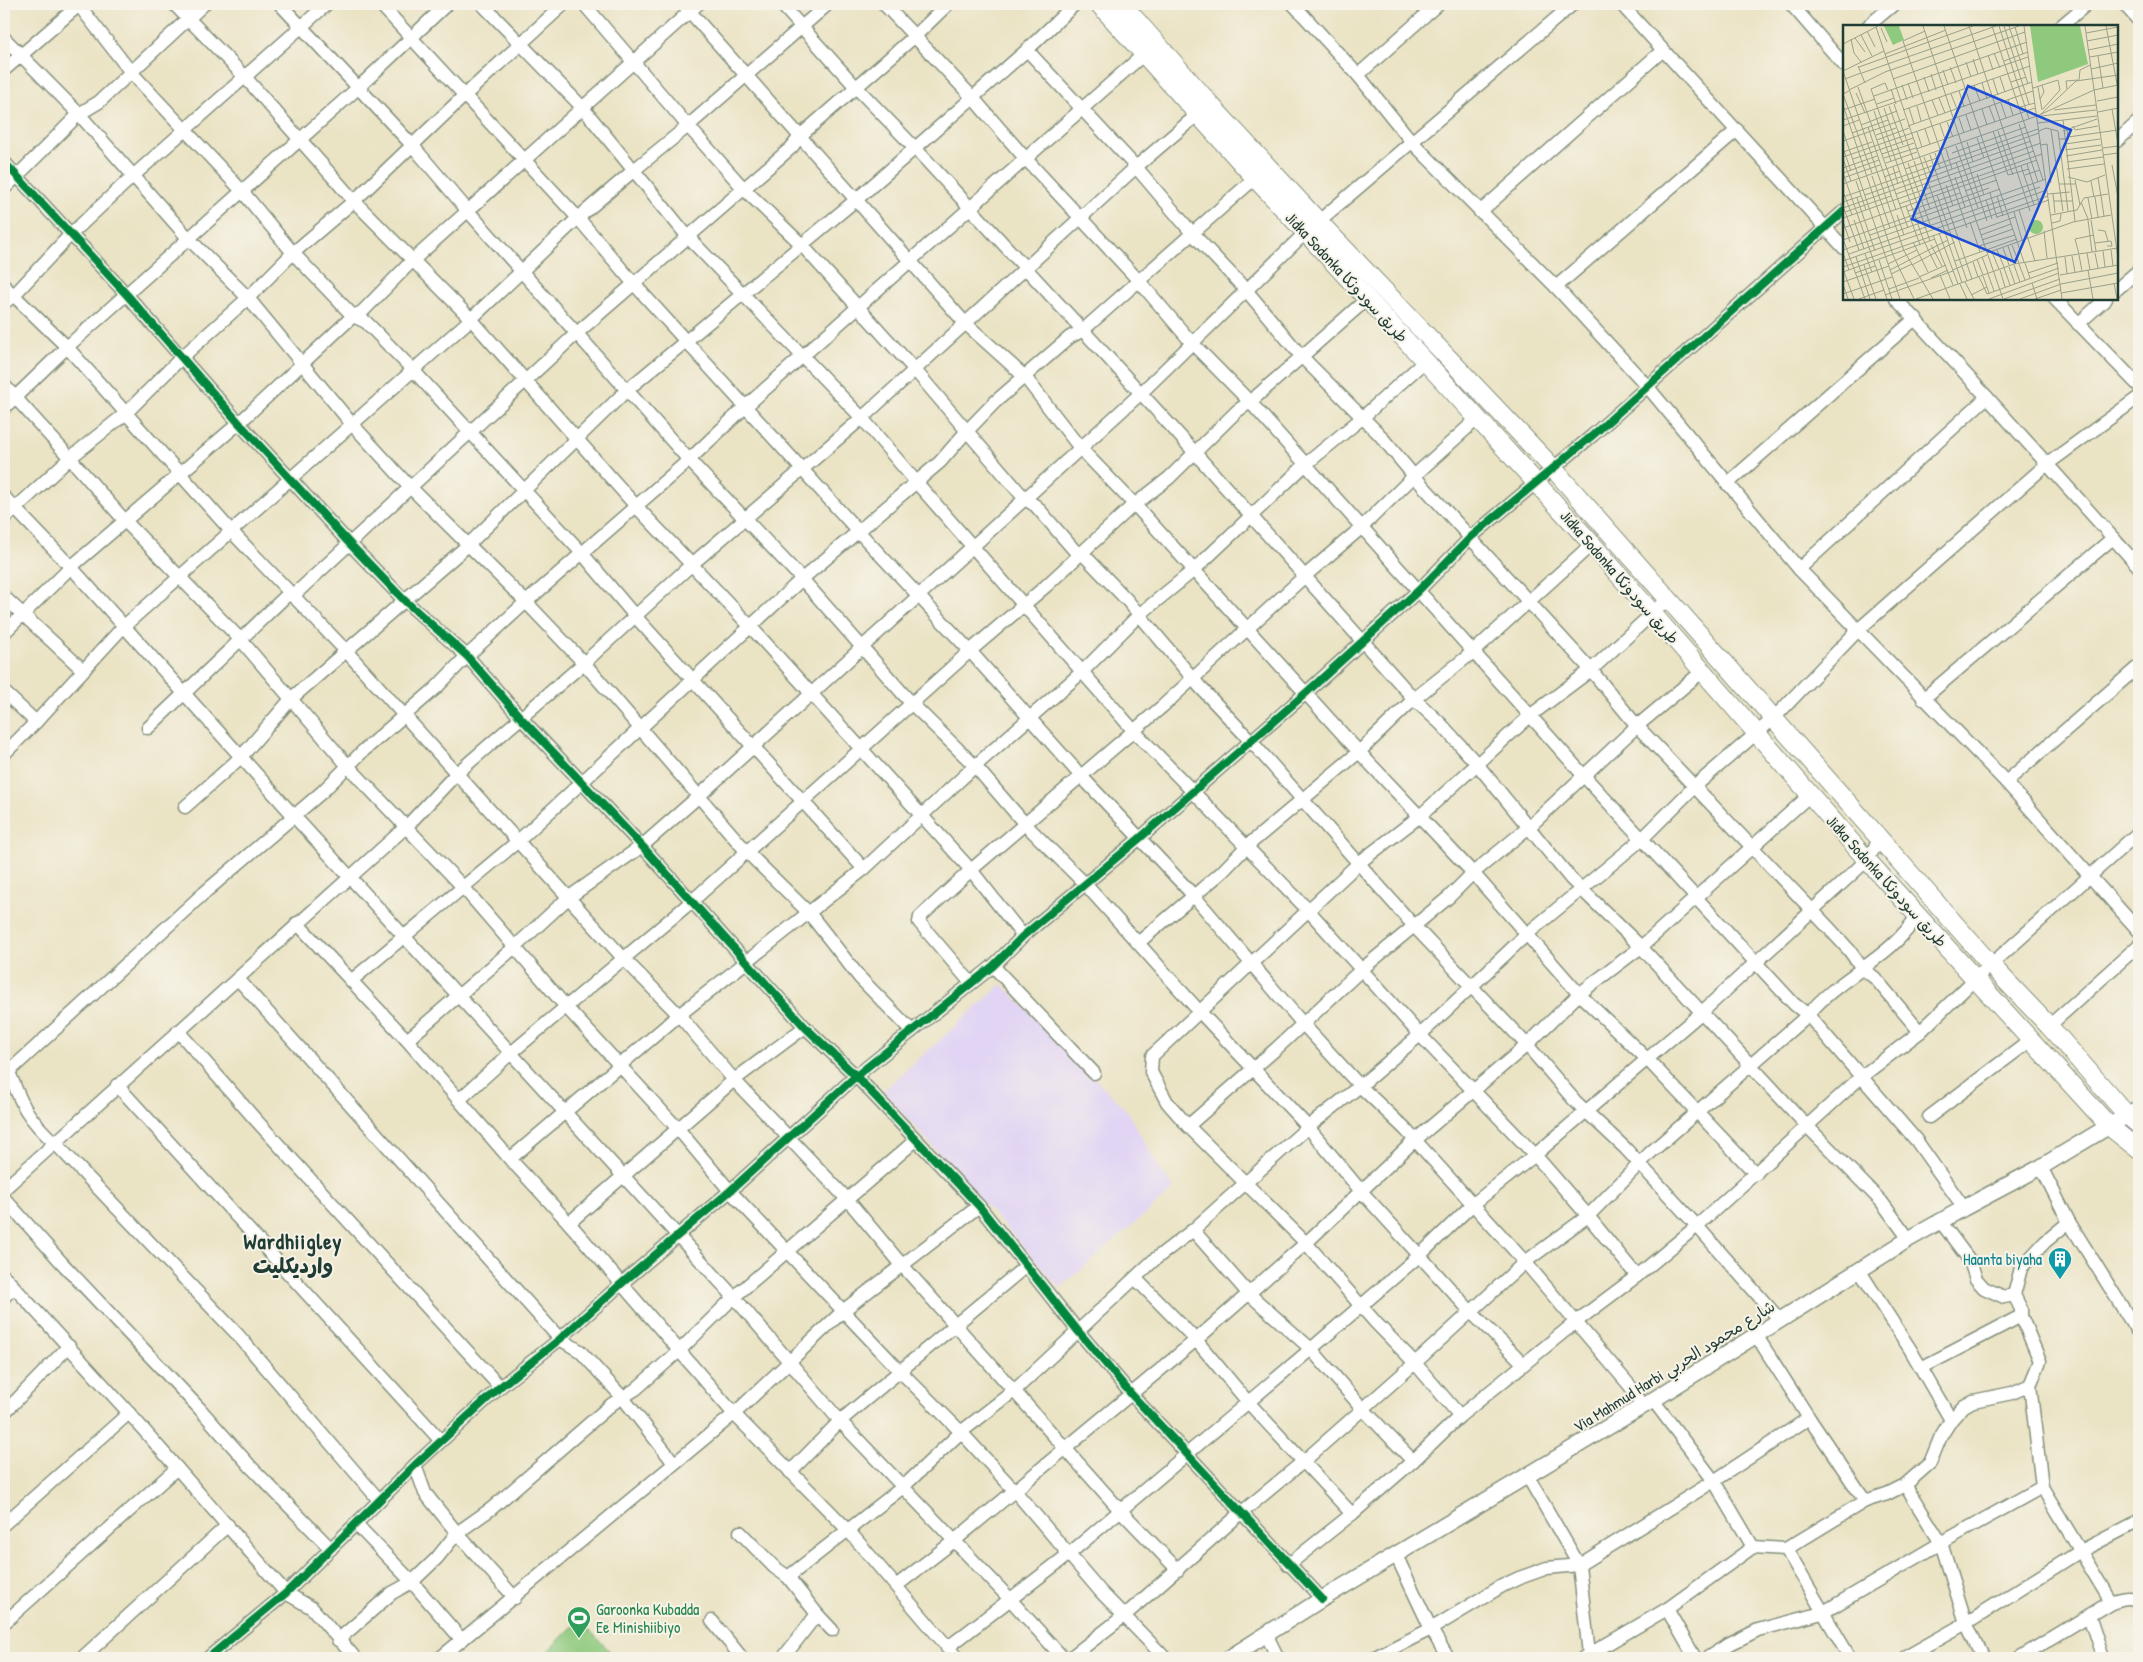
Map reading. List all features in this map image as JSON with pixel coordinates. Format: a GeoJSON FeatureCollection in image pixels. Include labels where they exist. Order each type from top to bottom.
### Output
{"type":"FeatureCollection","features":[{"type":"Feature","properties":{"kind":"main road","name":"Jidka Sodonka طريق سودونكا"},"geometry":{"type":"LineString","coordinates":[[1099,4],[1144,54],[1204,109],[1312,228],[1552,467],[1992,965],[2135,1116]]}},
{"type":"Feature","properties":{"kind":"main road","name":"Jidka Sodonka طريق سودونكا"},"geometry":{"type":"LineString","coordinates":[[1122,4],[1255,178],[1312,228],[1367,299],[1426,361],[1592,544],[1652,614],[1704,670],[1867,860],[2110,1127],[2139,1150]]}},
{"type":"Feature","properties":{"kind":"street"},"geometry":{"type":"LineString","coordinates":[[4,70],[79,4],[130,71],[242,191],[293,253],[353,316],[366,322],[412,369],[469,433],[581,552],[635,616],[864,869]]}},
{"type":"Feature","properties":{"kind":"street"},"geometry":{"type":"LineString","coordinates":[[174,4],[244,76],[354,201],[471,319],[575,439],[750,626],[920,816],[971,870],[1023,936]]}},
{"type":"Feature","properties":{"kind":"street"},"geometry":{"type":"LineString","coordinates":[[4,189],[79,114],[99,102],[130,71],[204,4]]}},
{"type":"Feature","properties":{"kind":"street"},"geometry":{"type":"LineString","coordinates":[[280,4],[412,145],[468,211],[689,460],[802,579],[912,704],[975,766],[1026,824],[1085,884],[1199,1011],[1308,1127],[1360,1190],[1471,1312],[1524,1364]]}},
{"type":"Feature","properties":{"kind":"street"},"geometry":{"type":"LineString","coordinates":[[9,299],[70,235],[133,176],[327,4]]}},
{"type":"Feature","properties":{"kind":"street"},"geometry":{"type":"LineString","coordinates":[[380,4],[578,218],[635,284],[858,531],[917,596],[970,650],[1081,776],[1194,896],[1303,1024],[1525,1262],[1577,1321],[1630,1386],[1648,1403],[1714,1480],[1753,1547]]}},
{"type":"Feature","properties":{"kind":"street"},"geometry":{"type":"LineString","coordinates":[[4,408],[67,347],[359,87],[447,4]]}},
{"type":"Feature","properties":{"kind":"street"},"geometry":{"type":"LineString","coordinates":[[482,4],[583,108],[688,237],[803,354],[862,418],[1134,731],[1309,911],[1420,1035],[1535,1155],[1637,1276]]}},
{"type":"Feature","properties":{"kind":"street"},"geometry":{"type":"LineString","coordinates":[[4,519],[70,458],[125,414],[181,358],[248,298],[293,253],[354,201],[564,4]]}},
{"type":"Feature","properties":{"kind":"street"},"geometry":{"type":"LineString","coordinates":[[584,4],[744,189],[801,244],[856,308],[914,369],[1025,499],[1036,506],[1075,551],[1082,552],[1139,615],[1209,698],[1250,740],[1360,862],[1414,926],[1586,1111],[1625,1148],[1780,1320]]}},
{"type":"Feature","properties":{"kind":"street"},"geometry":{"type":"LineString","coordinates":[[781,4],[1141,393],[1364,640],[1414,699],[1477,764],[1507,804],[1571,879],[1641,947],[1807,1126],[1881,1201],[1909,1239]]}},
{"type":"Feature","properties":{"kind":"street"},"geometry":{"type":"LineString","coordinates":[[4,754],[123,627],[412,369],[471,319],[578,218],[688,126],[828,4]]}},
{"type":"Feature","properties":{"kind":"street"},"geometry":{"type":"LineString","coordinates":[[884,4],[973,98],[1025,158],[1138,280],[1192,343],[1250,402],[1584,776],[1794,1004],[1808,1015],[1916,1140],[1964,1208]]}},
{"type":"Feature","properties":{"kind":"street"},"geometry":{"type":"LineString","coordinates":[[148,728],[286,596],[294,595],[350,544],[409,486],[577,333],[792,147],[800,136],[855,86],[915,36],[948,4]]}},
{"type":"Feature","properties":{"kind":"street"},"geometry":{"type":"LineString","coordinates":[[185,807],[241,757],[292,698],[467,546],[627,390],[857,199],[1027,50],[1075,4]]}},
{"type":"Feature","properties":{"kind":"street"},"geometry":{"type":"LineString","coordinates":[[1292,4],[1358,75],[1412,142],[1556,288],[1646,386],[1799,570],[2006,782],[2139,931]]}},
{"type":"Feature","properties":{"kind":"street"},"geometry":{"type":"LineString","coordinates":[[1358,75],[1438,4]]}},
{"type":"Feature","properties":{"kind":"street"},"geometry":{"type":"LineString","coordinates":[[407,1040],[516,946],[568,898],[642,846],[699,796],[1141,393],[1312,228],[1574,4]]}},
{"type":"Feature","properties":{"kind":"street"},"geometry":{"type":"LineString","coordinates":[[1621,4],[1843,247]]}},
{"type":"Feature","properties":{"kind":"street"},"geometry":{"type":"LineString","coordinates":[[1791,4],[1841,56]]}},
{"type":"Feature","properties":{"kind":"street"},"geometry":{"type":"LineString","coordinates":[[1869,25],[1894,4]]}},
{"type":"Feature","properties":{"kind":"street"},"geometry":{"type":"LineString","coordinates":[[2062,25],[2087,4]]}},
{"type":"Feature","properties":{"kind":"street"},"geometry":{"type":"LineString","coordinates":[[2124,4],[2139,21]]}},
{"type":"Feature","properties":{"kind":"street"},"geometry":{"type":"LineString","coordinates":[[4,633],[71,567],[239,423],[302,361],[353,316],[362,312],[412,261],[634,63],[690,6],[800,136],[965,323],[1025,377],[1080,448],[1135,505],[1307,692],[1359,752],[1473,873],[1579,994],[1647,1059],[1695,1112],[1756,1174]]}},
{"type":"Feature","properties":{"kind":"street"},"geometry":{"type":"LineString","coordinates":[[4,38],[79,114],[188,238],[248,298],[302,361],[351,423],[409,486],[467,546],[526,602],[584,663],[746,851],[808,913],[860,978],[912,1031]]}},
{"type":"Feature","properties":{"kind":"street"},"geometry":{"type":"LineString","coordinates":[[1027,50],[1136,167],[1192,233],[1246,290],[1302,357],[1379,434],[1414,476],[1471,537],[1638,726],[1849,950],[1862,968],[1875,978],[1920,1032]]}},
{"type":"Feature","properties":{"kind":"street"},"geometry":{"type":"LineString","coordinates":[[1480,212],[1662,51]]}},
{"type":"Feature","properties":{"kind":"street"},"geometry":{"type":"LineString","coordinates":[[379,1500],[238,1335],[56,1144],[40,1130],[22,1106],[6,1074],[204,893],[292,815],[312,801],[581,552],[689,460],[803,354],[1144,54]]}},
{"type":"Feature","properties":{"kind":"street"},"geometry":{"type":"LineString","coordinates":[[4,1189],[56,1144],[117,1085],[238,979],[297,923],[351,878],[406,826],[456,774],[584,663],[690,564],[862,418],[1136,167],[1204,109]]}},
{"type":"Feature","properties":{"kind":"street"},"geometry":{"type":"LineString","coordinates":[[2118,140],[2139,121]]}},
{"type":"Feature","properties":{"kind":"street"},"geometry":{"type":"LineString","coordinates":[[1556,288],[1737,130]]}},
{"type":"Feature","properties":{"kind":"street"},"geometry":{"type":"LineString","coordinates":[[4,162],[127,294],[181,358],[350,544],[404,600],[467,656],[520,717],[582,780],[805,1027],[856,1076],[979,1206],[1078,1331],[1132,1395],[1288,1565],[1322,1599]]}},
{"type":"Feature","properties":{"kind":"street"},"geometry":{"type":"LineString","coordinates":[[351,982],[403,936],[464,888],[517,842],[802,579],[940,462],[995,402],[1070,337],[1082,331],[1255,178]]}},
{"type":"Feature","properties":{"kind":"street"},"geometry":{"type":"LineString","coordinates":[[208,1658],[286,1592],[415,1465],[500,1387],[560,1339],[730,1191],[856,1076],[993,966],[1023,936],[1140,838],[1192,790],[1307,692],[1418,591],[1471,537],[1592,435],[1843,212]]}},
{"type":"Feature","properties":{"kind":"street"},"geometry":{"type":"LineString","coordinates":[[2118,289],[2139,270]]}},
{"type":"Feature","properties":{"kind":"street"},"geometry":{"type":"LineString","coordinates":[[4,286],[9,299],[67,347],[231,531],[347,652],[624,959],[679,1014],[734,1080],[847,1199],[902,1265],[1120,1510],[1178,1570]]}},
{"type":"Feature","properties":{"kind":"street"},"geometry":{"type":"LineString","coordinates":[[459,1100],[511,1053],[567,1008],[691,902],[970,650],[1046,586],[1135,505],[1169,478],[1237,412],[1367,299]]}},
{"type":"Feature","properties":{"kind":"street"},"geometry":{"type":"LineString","coordinates":[[1897,300],[1916,318],[2139,567]]}},
{"type":"Feature","properties":{"kind":"street"},"geometry":{"type":"LineString","coordinates":[[2056,300],[2139,386]]}},
{"type":"Feature","properties":{"kind":"street"},"geometry":{"type":"LineString","coordinates":[[2078,324],[2105,300]]}},
{"type":"Feature","properties":{"kind":"street"},"geometry":{"type":"LineString","coordinates":[[1727,484],[1916,318]]}},
{"type":"Feature","properties":{"kind":"street"},"geometry":{"type":"LineString","coordinates":[[510,1159],[679,1014],[864,869],[975,766],[1082,672],[1139,615],[1194,570],[1306,464],[1362,418],[1426,361]]}},
{"type":"Feature","properties":{"kind":"street"},"geometry":{"type":"LineString","coordinates":[[4,385],[125,521],[241,640],[348,766],[464,888],[516,946],[567,1008],[679,1130],[730,1191],[900,1371],[961,1432],[1124,1616],[1165,1658]]}},
{"type":"Feature","properties":{"kind":"street"},"geometry":{"type":"LineString","coordinates":[[1799,570],[1987,397]]}},
{"type":"Feature","properties":{"kind":"street"},"geometry":{"type":"LineString","coordinates":[[788,1577],[903,1487],[961,1432],[1015,1390],[1135,1278],[1192,1230],[1244,1182],[1420,1035],[1527,934],[1642,839],[1694,786],[1773,718],[1858,630],[2046,465],[2139,397]]}},
{"type":"Feature","properties":{"kind":"street"},"geometry":{"type":"LineString","coordinates":[[971,983],[919,922],[920,917],[971,870],[1134,731],[1306,575],[1361,528],[1414,476],[1478,418]]}},
{"type":"Feature","properties":{"kind":"street"},"geometry":{"type":"LineString","coordinates":[[4,496],[71,567],[292,815],[734,1297],[840,1421],[1010,1598],[1063,1658]]}},
{"type":"Feature","properties":{"kind":"street"},"geometry":{"type":"LineString","coordinates":[[1923,699],[2113,538]]}},
{"type":"Feature","properties":{"kind":"street"},"geometry":{"type":"LineString","coordinates":[[1138,943],[1222,872],[1246,847],[1359,752],[1414,699],[1473,652],[1592,544]]}},
{"type":"Feature","properties":{"kind":"street"},"geometry":{"type":"LineString","coordinates":[[4,597],[21,615],[83,670]]}},
{"type":"Feature","properties":{"kind":"street"},"geometry":{"type":"LineString","coordinates":[[1460,1416],[1415,1363],[1376,1323],[1306,1243],[1188,1126],[1159,1091],[1151,1072],[1152,1056],[1360,862],[1420,816],[1531,715],[1590,670],[1668,599]]}},
{"type":"Feature","properties":{"kind":"street"},"geometry":{"type":"LineString","coordinates":[[2006,782],[2139,666]]}},
{"type":"Feature","properties":{"kind":"street"},"geometry":{"type":"LineString","coordinates":[[1188,1126],[1361,970],[1449,897],[1473,873],[1528,827],[1638,726],[1704,670]]}},
{"type":"Feature","properties":{"kind":"street"},"geometry":{"type":"LineString","coordinates":[[4,692],[36,722]]}},
{"type":"Feature","properties":{"kind":"street"},"geometry":{"type":"LineString","coordinates":[[896,1586],[954,1541],[1196,1340],[1306,1243],[1414,1141],[1527,1046],[1579,994],[1641,947],[1751,846],[1810,795]]}},
{"type":"Feature","properties":{"kind":"street"},"geometry":{"type":"LineString","coordinates":[[1288,1565],[1352,1514],[1413,1461],[1460,1416],[1697,1226],[1860,1077],[1920,1032],[1975,979],[2139,832]]}},
{"type":"Feature","properties":{"kind":"street"},"geometry":{"type":"LineString","coordinates":[[947,1648],[1069,1554],[1311,1349],[1420,1254],[1472,1205],[1535,1155],[1701,1013],[1867,860],[1880,839]]}},
{"type":"Feature","properties":{"kind":"street"},"geometry":{"type":"LineString","coordinates":[[1070,1658],[1124,1616],[1241,1513],[1304,1461],[1525,1262],[1588,1216],[1639,1164],[1695,1112],[1808,1015],[1817,1005],[1862,968],[1877,959],[1903,936],[1918,914]]}},
{"type":"Feature","properties":{"kind":"street"},"geometry":{"type":"LineString","coordinates":[[297,923],[407,1040],[510,1159],[569,1223],[734,1414],[848,1530],[957,1658]]}},
{"type":"Feature","properties":{"kind":"street"},"geometry":{"type":"LineString","coordinates":[[2050,1026],[2139,945]]}},
{"type":"Feature","properties":{"kind":"street"},"geometry":{"type":"LineString","coordinates":[[993,966],[1094,1073]]}},
{"type":"Feature","properties":{"kind":"street"},"geometry":{"type":"LineString","coordinates":[[238,979],[560,1339],[580,1351],[623,1398],[674,1463]]}},
{"type":"Feature","properties":{"kind":"street"},"geometry":{"type":"LineString","coordinates":[[569,1223],[679,1130],[734,1080],[805,1027]]}},
{"type":"Feature","properties":{"kind":"street"},"geometry":{"type":"LineString","coordinates":[[178,1031],[255,1119],[500,1387]]}},
{"type":"Feature","properties":{"kind":"street"},"geometry":{"type":"LineString","coordinates":[[1929,1117],[2031,1040]]}},
{"type":"Feature","properties":{"kind":"street"},"geometry":{"type":"LineString","coordinates":[[117,1085],[441,1441]]}},
{"type":"Feature","properties":{"kind":"street","name":"Via Mahmud Harbi شارع محمود الحربي"},"geometry":{"type":"LineString","coordinates":[[1229,1658],[1267,1636],[1322,1599],[1528,1477],[1909,1239],[2110,1127],[2135,1116]]}},
{"type":"Feature","properties":{"kind":"street"},"geometry":{"type":"LineString","coordinates":[[338,1640],[392,1593],[412,1582],[457,1533],[491,1509],[612,1404],[623,1398],[679,1351],[734,1297],[916,1140]]}},
{"type":"Feature","properties":{"kind":"street"},"geometry":{"type":"LineString","coordinates":[[2041,1167],[2069,1222],[2094,1258],[2139,1334]]}},
{"type":"Feature","properties":{"kind":"street"},"geometry":{"type":"LineString","coordinates":[[4,1198],[62,1263],[199,1408],[250,1467],[331,1549]]}},
{"type":"Feature","properties":{"kind":"street"},"geometry":{"type":"LineString","coordinates":[[440,1658],[515,1598],[734,1414],[844,1310],[979,1206]]}},
{"type":"Feature","properties":{"kind":"street"},"geometry":{"type":"LineString","coordinates":[[1941,1222],[1970,1262],[1976,1279],[1984,1288],[2004,1297],[2014,1295]]}},
{"type":"Feature","properties":{"kind":"street"},"geometry":{"type":"LineString","coordinates":[[2069,1222],[2045,1242],[2021,1268],[2014,1295],[2040,1361],[2030,1385],[2042,1487],[2079,1552],[2111,1602]]}},
{"type":"Feature","properties":{"kind":"street"},"geometry":{"type":"LineString","coordinates":[[1192,1230],[1248,1293],[1311,1349],[1363,1409],[1413,1461]]}},
{"type":"Feature","properties":{"kind":"street"},"geometry":{"type":"LineString","coordinates":[[790,1472],[840,1421],[1026,1266]]}},
{"type":"Feature","properties":{"kind":"street"},"geometry":{"type":"LineString","coordinates":[[1859,1270],[1921,1368],[1951,1420]]}},
{"type":"Feature","properties":{"kind":"street"},"geometry":{"type":"LineString","coordinates":[[4,1276],[129,1413],[286,1592],[312,1608],[355,1658]]}},
{"type":"Feature","properties":{"kind":"street"},"geometry":{"type":"LineString","coordinates":[[1135,1278],[1196,1340],[1248,1402],[1352,1514]]}},
{"type":"Feature","properties":{"kind":"street"},"geometry":{"type":"LineString","coordinates":[[4,1297],[14,1287]]}},
{"type":"Feature","properties":{"kind":"street"},"geometry":{"type":"LineString","coordinates":[[1921,1368],[2021,1316]]}},
{"type":"Feature","properties":{"kind":"street"},"geometry":{"type":"LineString","coordinates":[[1756,1335],[1865,1500]]}},
{"type":"Feature","properties":{"kind":"street"},"geometry":{"type":"LineString","coordinates":[[4,1413],[69,1346]]}},
{"type":"Feature","properties":{"kind":"street"},"geometry":{"type":"LineString","coordinates":[[1528,1477],[1579,1565],[1586,1656],[1667,1609],[1753,1547],[1786,1549],[1865,1500],[1888,1494],[1905,1485],[1930,1464],[1941,1436],[1951,1420],[1964,1406],[1973,1402],[2012,1393],[2030,1385]]}},
{"type":"Feature","properties":{"kind":"street"},"geometry":{"type":"LineString","coordinates":[[4,1524],[129,1413]]}},
{"type":"Feature","properties":{"kind":"street"},"geometry":{"type":"LineString","coordinates":[[1373,1658],[1431,1630],[1502,1586],[1519,1578],[1547,1568],[1579,1565],[1810,1418]]}},
{"type":"Feature","properties":{"kind":"street"},"geometry":{"type":"LineString","coordinates":[[415,1465],[425,1493],[457,1533],[515,1598]]}},
{"type":"Feature","properties":{"kind":"street"},"geometry":{"type":"LineString","coordinates":[[4,1622],[177,1468]]}},
{"type":"Feature","properties":{"kind":"street"},"geometry":{"type":"LineString","coordinates":[[1905,1485],[1941,1542],[1966,1623],[1983,1658]]}},
{"type":"Feature","properties":{"kind":"street"},"geometry":{"type":"LineString","coordinates":[[1707,1658],[1758,1630],[1822,1613],[1941,1542],[2042,1487]]}},
{"type":"Feature","properties":{"kind":"street"},"geometry":{"type":"LineString","coordinates":[[1910,1657],[2079,1552],[2139,1521]]}},
{"type":"Feature","properties":{"kind":"street"},"geometry":{"type":"LineString","coordinates":[[356,1524],[412,1582],[462,1640]]}},
{"type":"Feature","properties":{"kind":"street"},"geometry":{"type":"LineString","coordinates":[[82,1658],[228,1525]]}},
{"type":"Feature","properties":{"kind":"street"},"geometry":{"type":"LineString","coordinates":[[740,1532],[774,1566],[788,1577],[816,1614],[832,1630]]}},
{"type":"Feature","properties":{"kind":"street"},"geometry":{"type":"LineString","coordinates":[[1786,1549],[1850,1658]]}},
{"type":"Feature","properties":{"kind":"street"},"geometry":{"type":"LineString","coordinates":[[1396,1555],[1431,1630],[1448,1658]]}},
{"type":"Feature","properties":{"kind":"street"},"geometry":{"type":"LineString","coordinates":[[2025,1657],[2111,1602],[2127,1598],[2136,1599],[2139,1602]]}},
{"type":"Feature","properties":{"kind":"street"},"geometry":{"type":"LineString","coordinates":[[1667,1609],[1695,1658]]}},
{"type":"Feature","properties":{"kind":"street"},"geometry":{"type":"LineString","coordinates":[[782,1658],[816,1614]]}},
{"type":"Feature","properties":{"kind":"street"},"geometry":{"type":"LineString","coordinates":[[2089,1616],[2103,1658]]}},
{"type":"Feature","properties":{"kind":"street"},"geometry":{"type":"LineString","coordinates":[[712,1621],[742,1658]]}},
{"type":"Feature","properties":{"kind":"street"},"geometry":{"type":"LineString","coordinates":[[1267,1636],[1278,1658]]}},
{"type":"Feature","properties":{"kind":"shaded area"},"geometry":{"type":"Polygon","coordinates":[[[1002,984],[1126,1110],[1160,1169],[1174,1189],[1060,1288],[883,1091],[1002,984]]]}},
{"type":"Feature","properties":{"kind":"green space","name":"Garoonka Kubadda Ee Minishiibiyo"},"geometry":{"type":"Polygon","coordinates":[[[579,1620],[617,1658],[541,1658],[579,1620]]]}},
{"type":"Feature","properties":{"kind":"cycle path"},"geometry":{"type":"LineString","coordinates":[[4,162],[127,295],[239,423],[350,544],[404,600],[467,656],[520,717],[642,846],[805,1027],[856,1076],[979,1206],[1078,1331],[1132,1395],[1322,1599]]}},
{"type":"Feature","properties":{"kind":"cycle path"},"geometry":{"type":"LineString","coordinates":[[208,1658],[286,1593],[415,1465],[500,1387],[560,1339],[730,1191],[856,1076],[993,966],[1023,936],[1140,838],[1307,692],[1418,591],[1471,537],[1593,435],[1843,212]]}},
{"type":"Feature","properties":{"kind":"place","name":"Haanta biyaha"},"geometry":{"type":"Point","coordinates":[2060,1280]}},
{"type":"Feature","properties":{"kind":"place","name":"Garoonka Kubadda Ee Minishiibiyo"},"geometry":{"type":"Point","coordinates":[579,1639]}},
{"type":"Feature","properties":{"kind":"district","name":"Wardhiigley وارديكليت"},"geometry":{"type":"Point","coordinates":[293,1254]}}]}
